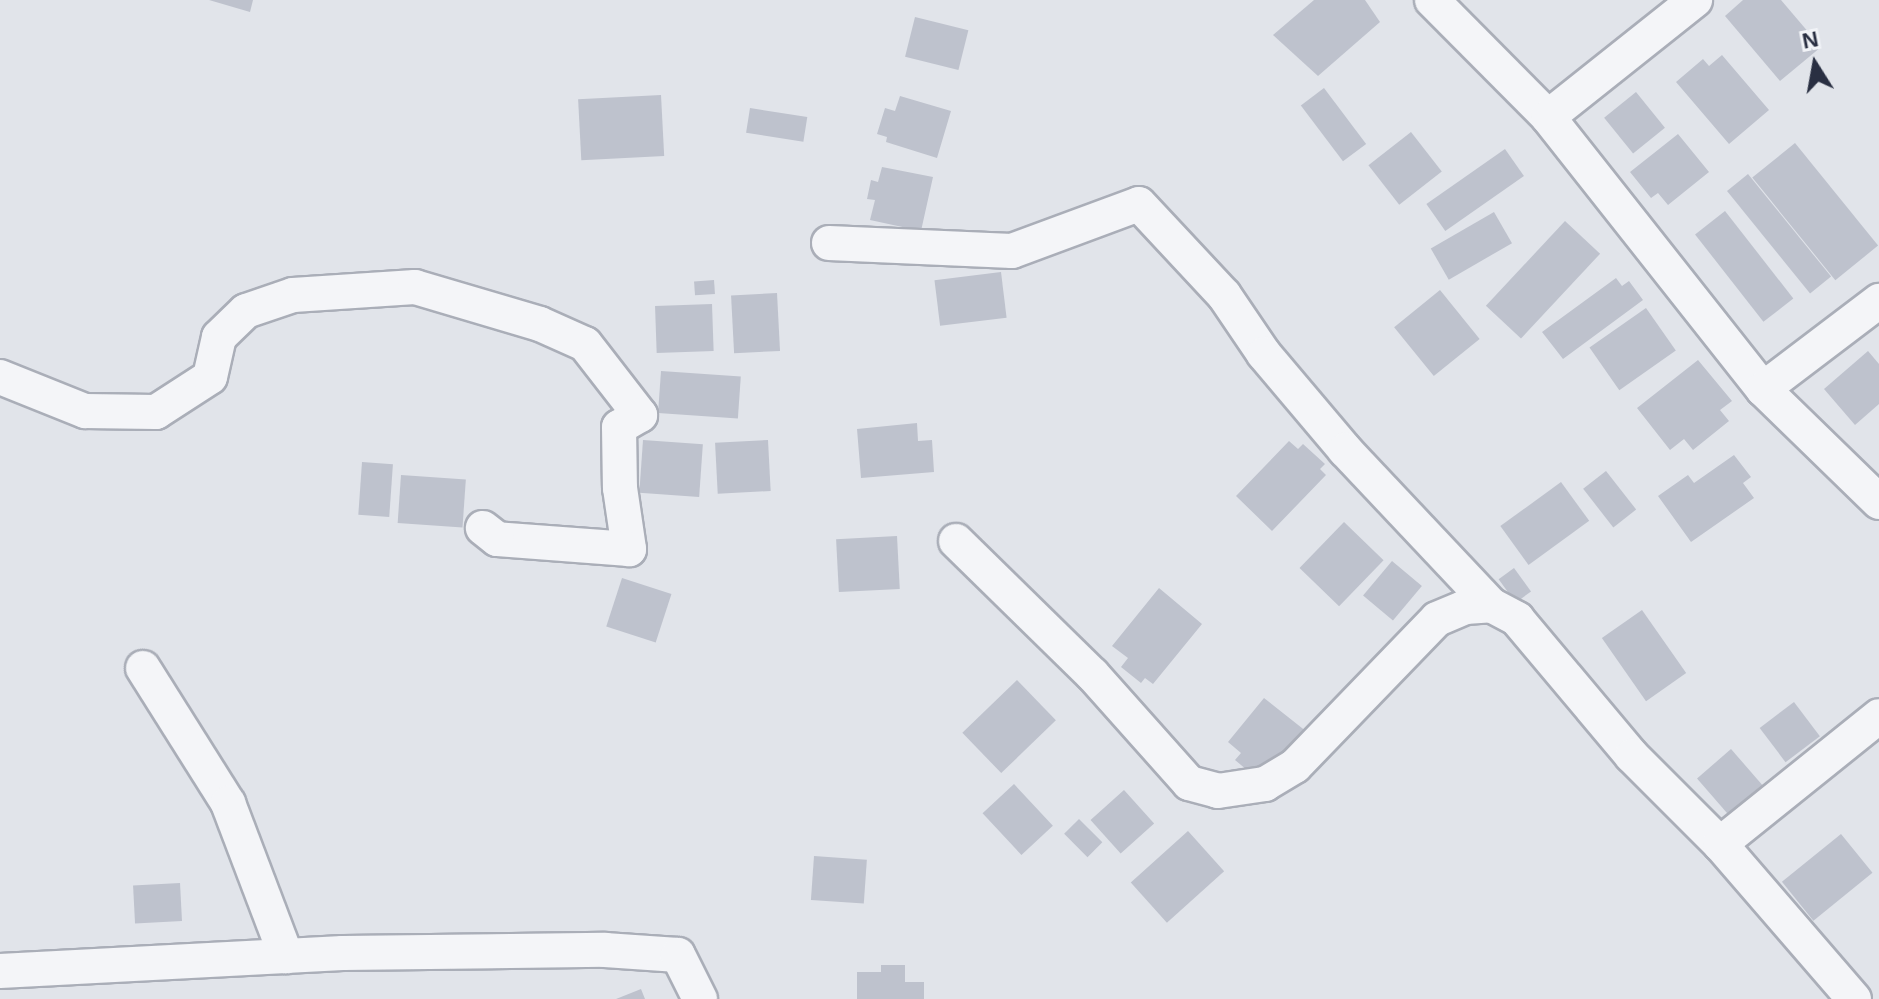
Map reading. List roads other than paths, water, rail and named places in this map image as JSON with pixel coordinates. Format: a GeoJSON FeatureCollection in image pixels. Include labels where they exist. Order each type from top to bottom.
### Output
{"type":"FeatureCollection","features":[{"type":"Feature","properties":{"kind":"street"},"geometry":{"type":"LineString","coordinates":[[1432,0],[1548,117],[1763,389],[1879,502]]}},
{"type":"Feature","properties":{"kind":"street"},"geometry":{"type":"LineString","coordinates":[[1548,117],[1695,0]]}},
{"type":"Feature","properties":{"kind":"street"},"geometry":{"type":"LineString","coordinates":[[829,243],[1012,251],[1139,204],[1224,295],[1264,354],[1345,450],[1491,605],[1517,619],[1632,756],[1720,844],[1854,999]]}},
{"type":"Feature","properties":{"kind":"street"},"geometry":{"type":"LineString","coordinates":[[0,377],[85,411],[156,412],[210,377],[219,337],[246,311],[293,295],[415,287],[540,324],[585,344],[640,415],[619,427],[620,488],[629,549],[497,539],[483,528]]}},
{"type":"Feature","properties":{"kind":"street"},"geometry":{"type":"LineString","coordinates":[[1763,389],[1879,301]]}},
{"type":"Feature","properties":{"kind":"street"},"geometry":{"type":"LineString","coordinates":[[956,541],[1092,674],[1189,783],[1218,791],[1265,784],[1295,766],[1437,619],[1465,607],[1491,605]]}},
{"type":"Feature","properties":{"kind":"street"},"geometry":{"type":"LineString","coordinates":[[143,668],[228,803],[286,956]]}},
{"type":"Feature","properties":{"kind":"street"},"geometry":{"type":"LineString","coordinates":[[1720,844],[1879,716]]}},
{"type":"Feature","properties":{"kind":"street"},"geometry":{"type":"LineString","coordinates":[[0,971],[286,956],[605,950],[678,955],[700,999]]}}]}
